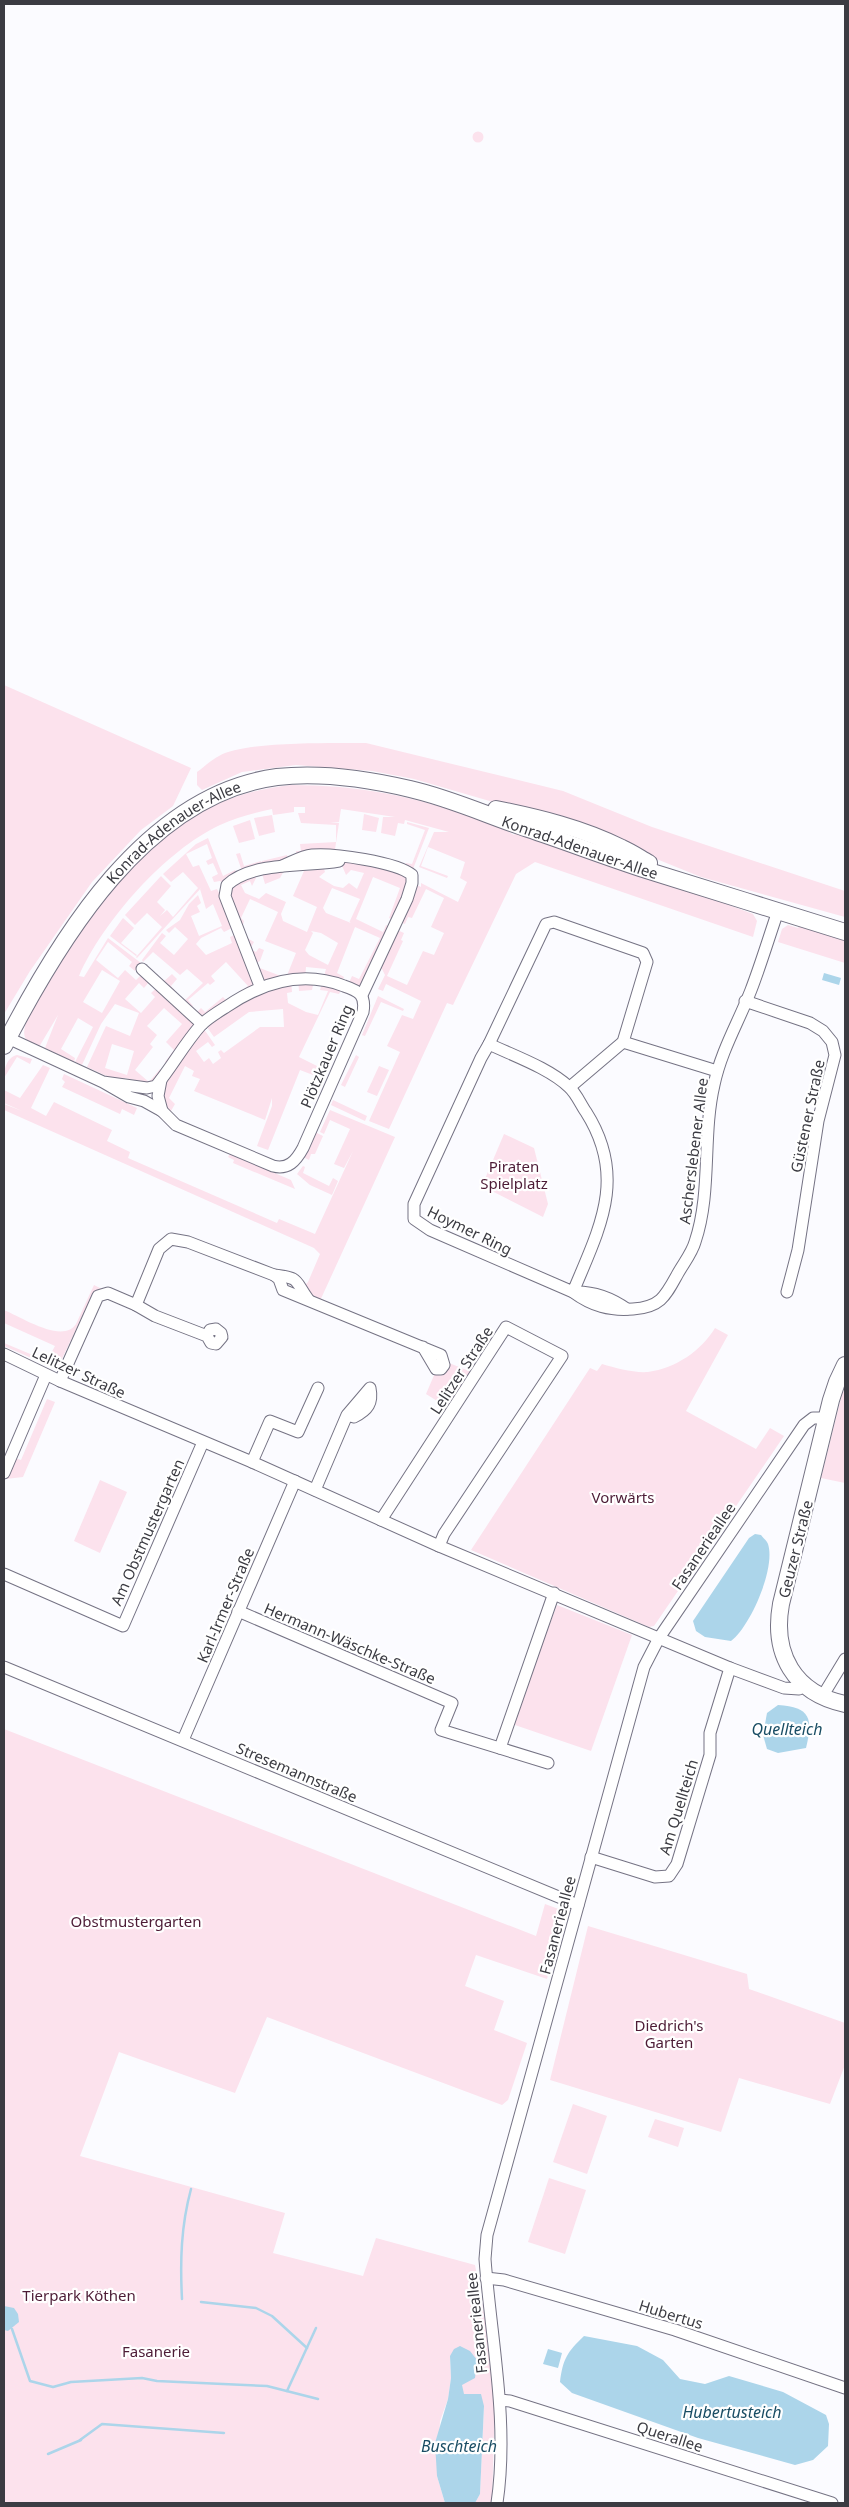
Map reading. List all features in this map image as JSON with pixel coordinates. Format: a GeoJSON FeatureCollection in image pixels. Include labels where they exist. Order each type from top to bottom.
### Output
{"type":"FeatureCollection","features":[{"type":"Feature","properties":{"kind":"main road","name":"Konrad-Adenauer-Allee"},"geometry":{"type":"LineString","coordinates":[[6,1042],[78,922],[111,878],[151,837],[193,808],[216,795],[243,785],[276,777],[300,776],[360,780],[433,795],[649,871],[845,932]]}},
{"type":"Feature","properties":{"kind":"main road","name":"Geuzer Straße"},"geometry":{"type":"LineString","coordinates":[[845,1365],[837,1382],[826,1418],[778,1625],[780,1642],[786,1661],[803,1685],[822,1697],[845,1704]]}},
{"type":"Feature","properties":{"kind":"street"},"geometry":{"type":"LineString","coordinates":[[260,986],[225,896],[224,888],[230,881],[240,877],[282,866],[322,865],[351,859],[398,868],[410,874],[413,880],[362,995]]}},
{"type":"Feature","properties":{"kind":"street","name":"Ascherslebener Allee"},"geometry":{"type":"LineString","coordinates":[[573,1292],[590,1291],[618,1302],[628,1310],[650,1307],[666,1295],[695,1244],[701,1220],[709,1115],[717,1071],[758,971],[778,911]]}},
{"type":"Feature","properties":{"kind":"street"},"geometry":{"type":"LineString","coordinates":[[570,1087],[623,1042],[648,962],[646,956],[639,951],[554,922],[546,924],[542,929],[489,1044],[533,1064],[570,1087],[592,1122],[603,1153],[608,1177],[602,1223],[573,1292]]}},
{"type":"Feature","properties":{"kind":"street"},"geometry":{"type":"LineString","coordinates":[[142,970],[202,1024]]}},
{"type":"Feature","properties":{"kind":"street","name":"Plötzkauer Ring"},"geometry":{"type":"LineString","coordinates":[[6,1042],[102,1082],[129,1097],[148,1095],[202,1024],[244,994],[260,986],[304,979],[339,984],[362,995],[365,1002],[363,1012],[303,1148],[290,1165],[280,1168],[273,1166],[176,1125],[148,1095]]}},
{"type":"Feature","properties":{"kind":"street","name":"Güstener Straße"},"geometry":{"type":"LineString","coordinates":[[745,1001],[824,1031],[832,1042],[835,1055],[818,1121],[798,1250],[787,1292]]}},
{"type":"Feature","properties":{"kind":"street"},"geometry":{"type":"LineString","coordinates":[[623,1042],[717,1071]]}},
{"type":"Feature","properties":{"kind":"street","name":"Hoymer Ring"},"geometry":{"type":"LineString","coordinates":[[489,1044],[473,1072],[414,1204],[414,1219],[430,1230],[573,1292]]}},
{"type":"Feature","properties":{"kind":"street"},"geometry":{"type":"LineString","coordinates":[[161,1080],[158,1096],[162,1111]]}},
{"type":"Feature","properties":{"kind":"street"},"geometry":{"type":"LineString","coordinates":[[136,1305],[160,1250],[171,1240],[188,1242],[274,1275],[278,1279],[282,1290],[423,1347]]}},
{"type":"Feature","properties":{"kind":"street"},"geometry":{"type":"LineString","coordinates":[[60,1381],[98,1296],[108,1293],[136,1305],[155,1316],[207,1336]]}},
{"type":"Feature","properties":{"kind":"street","name":"Lelitzer Straße"},"geometry":{"type":"LineString","coordinates":[[381,1520],[506,1327],[562,1356],[444,1534],[439,1546]]}},
{"type":"Feature","properties":{"kind":"street","name":"Lelitzer Straße"},"geometry":{"type":"LineString","coordinates":[[4,1354],[46,1375],[252,1462],[439,1546],[730,1668],[784,1688],[799,1689],[803,1685]]}},
{"type":"Feature","properties":{"kind":"street"},"geometry":{"type":"LineString","coordinates":[[4,1473],[46,1375]]}},
{"type":"Feature","properties":{"kind":"street"},"geometry":{"type":"LineString","coordinates":[[252,1462],[270,1421],[298,1432],[318,1388]]}},
{"type":"Feature","properties":{"kind":"street"},"geometry":{"type":"LineString","coordinates":[[315,1490],[347,1415]]}},
{"type":"Feature","properties":{"kind":"street","name":"Fasanerieallee"},"geometry":{"type":"LineString","coordinates":[[497,2503],[501,2469],[500,2400],[486,2278],[487,2235],[644,1667],[659,1638],[804,1425],[813,1418],[826,1418]]}},
{"type":"Feature","properties":{"kind":"street","name":"Am Obstmustergarten"},"geometry":{"type":"LineString","coordinates":[[4,1574],[123,1626],[203,1442]]}},
{"type":"Feature","properties":{"kind":"street","name":"Karl-Irmer-Straße"},"geometry":{"type":"LineString","coordinates":[[182,1740],[295,1481]]}},
{"type":"Feature","properties":{"kind":"street"},"geometry":{"type":"LineString","coordinates":[[548,1763],[500,1748],[554,1593]]}},
{"type":"Feature","properties":{"kind":"street","name":"Hermann-Wäschke-Straße"},"geometry":{"type":"LineString","coordinates":[[238,1611],[452,1703],[442,1730],[500,1748]]}},
{"type":"Feature","properties":{"kind":"street"},"geometry":{"type":"LineString","coordinates":[[822,1697],[845,1659]]}},
{"type":"Feature","properties":{"kind":"street","name":"Stresemannstraße"},"geometry":{"type":"LineString","coordinates":[[4,1667],[578,1906]]}},
{"type":"Feature","properties":{"kind":"street","name":"Am Quellteich"},"geometry":{"type":"LineString","coordinates":[[592,1857],[655,1877],[668,1876],[677,1864],[710,1755],[710,1733],[730,1668]]}},
{"type":"Feature","properties":{"kind":"street","name":"Hubertus"},"geometry":{"type":"LineString","coordinates":[[486,2278],[504,2280],[675,2330],[845,2388]]}},
{"type":"Feature","properties":{"kind":"street","name":"Querallee"},"geometry":{"type":"LineString","coordinates":[[500,2400],[510,2401],[832,2503]]}},
{"type":"Feature","properties":{"kind":"green space"},"geometry":{"type":"Polygon","coordinates":[[[478,131],[484,137],[478,143],[472,137],[478,131]]]}},
{"type":"Feature","properties":{"kind":"green space"},"geometry":{"type":"Polygon","coordinates":[[[4,685],[191,768],[173,806],[141,830],[92,882],[30,971],[4,1014],[4,685]]]}},
{"type":"Feature","properties":{"kind":"green space"},"geometry":{"type":"Polygon","coordinates":[[[366,743],[563,791],[652,827],[845,891],[845,917],[701,877],[649,856],[493,802],[414,779],[372,771],[296,765],[242,772],[202,790],[197,785],[197,772],[216,758],[231,751],[268,745],[366,743]]]}},
{"type":"Feature","properties":{"kind":"green space"},"geometry":{"type":"Polygon","coordinates":[[[291,785],[339,787],[410,798],[502,828],[514,835],[520,827],[753,914],[757,921],[753,937],[535,862],[516,874],[453,1005],[447,1003],[389,1129],[369,1121],[400,1052],[387,1046],[402,1015],[413,1019],[421,1001],[386,984],[383,991],[378,989],[385,975],[382,969],[375,967],[362,995],[347,987],[352,976],[359,979],[380,938],[355,927],[337,973],[344,977],[341,985],[343,986],[339,994],[330,992],[299,1057],[317,1066],[313,1075],[300,1070],[268,1150],[257,1146],[272,1106],[272,1098],[265,1120],[194,1091],[200,1079],[192,1076],[194,1071],[185,1066],[169,1098],[175,1104],[168,1116],[157,1085],[125,1078],[124,1080],[111,1078],[87,1067],[106,1026],[130,1036],[139,1013],[115,1004],[101,1024],[82,1065],[75,1062],[93,1027],[78,1018],[61,1049],[75,1058],[74,1062],[45,1048],[58,1015],[39,1047],[30,1043],[24,1035],[26,1021],[75,940],[101,902],[130,868],[162,838],[199,813],[242,795],[291,785]],[[294,807],[294,812],[273,815],[272,809],[246,816],[220,825],[199,836],[158,869],[120,911],[90,955],[79,976],[84,977],[108,938],[141,963],[135,971],[129,966],[132,962],[108,942],[96,960],[118,978],[125,970],[136,980],[141,975],[149,982],[144,988],[139,983],[125,999],[141,1013],[155,997],[151,993],[172,974],[177,979],[171,986],[184,1001],[203,983],[187,969],[180,975],[153,952],[143,962],[142,960],[162,933],[166,936],[160,943],[174,955],[188,939],[175,927],[169,933],[166,930],[180,920],[189,904],[198,895],[201,903],[197,906],[200,912],[191,916],[199,936],[222,926],[213,904],[206,909],[200,889],[136,957],[162,927],[147,913],[135,925],[125,915],[161,876],[171,886],[157,902],[165,910],[160,916],[167,910],[173,917],[198,888],[183,872],[171,882],[163,874],[196,844],[208,838],[223,876],[235,870],[238,878],[254,872],[256,878],[252,886],[250,881],[241,885],[245,893],[259,899],[266,893],[286,902],[281,914],[283,921],[307,932],[317,907],[293,896],[304,871],[324,869],[325,872],[319,877],[334,886],[343,888],[349,883],[357,889],[364,873],[351,870],[346,875],[340,861],[398,868],[413,883],[421,887],[421,883],[458,902],[467,882],[460,878],[465,862],[428,847],[421,866],[448,876],[447,878],[419,867],[434,832],[449,832],[405,820],[404,824],[398,823],[395,836],[381,833],[383,817],[395,817],[341,809],[339,822],[330,822],[339,823],[334,856],[297,856],[296,851],[301,851],[300,844],[336,842],[336,825],[301,823],[298,813],[305,813],[305,807],[294,807]],[[207,844],[186,854],[193,867],[199,865],[211,891],[217,889],[219,893],[224,892],[227,885],[220,881],[214,882],[212,877],[218,874],[213,863],[208,865],[206,861],[212,858],[207,844]],[[373,877],[356,919],[383,932],[386,925],[404,933],[401,940],[403,941],[387,976],[407,985],[423,951],[434,955],[444,933],[431,927],[444,898],[426,889],[412,918],[408,917],[405,924],[389,918],[400,888],[373,877]],[[332,888],[323,908],[326,913],[349,922],[360,899],[332,888]],[[250,899],[241,918],[244,921],[242,929],[236,926],[224,932],[221,928],[201,938],[196,944],[206,955],[232,943],[230,937],[239,933],[254,942],[250,949],[256,952],[259,948],[264,950],[260,961],[252,965],[286,978],[296,953],[265,941],[278,912],[250,899]],[[311,931],[313,933],[305,950],[309,955],[328,965],[338,943],[321,933],[311,931]],[[226,962],[211,976],[215,981],[210,985],[208,983],[188,1000],[193,1006],[188,1011],[194,1015],[201,1008],[205,1012],[223,997],[228,1002],[248,986],[226,962]],[[306,967],[305,979],[314,980],[312,990],[299,991],[298,979],[291,980],[292,992],[287,993],[288,1003],[306,1012],[318,1015],[328,991],[320,990],[326,969],[306,967]],[[102,970],[83,1002],[102,1013],[120,981],[102,970]],[[164,1008],[147,1026],[157,1035],[150,1044],[153,1047],[135,1070],[149,1082],[160,1069],[166,1073],[170,1066],[165,1062],[174,1050],[166,1042],[182,1024],[164,1008]],[[283,1009],[249,1012],[214,1037],[204,1023],[201,1025],[215,1045],[212,1047],[208,1042],[196,1051],[204,1062],[209,1058],[213,1064],[221,1058],[218,1052],[221,1050],[224,1053],[260,1027],[284,1027],[283,1009]],[[112,1044],[105,1068],[127,1075],[134,1051],[112,1044]]]}},
{"type":"Feature","properties":{"kind":"green space"},"geometry":{"type":"Polygon","coordinates":[[[364,814],[379,818],[376,832],[362,830],[364,814]]]}},
{"type":"Feature","properties":{"kind":"green space"},"geometry":{"type":"Polygon","coordinates":[[[272,815],[275,832],[259,836],[254,818],[272,815]]]}},
{"type":"Feature","properties":{"kind":"green space"},"geometry":{"type":"Polygon","coordinates":[[[250,820],[255,839],[239,843],[233,826],[250,820]]]}},
{"type":"Feature","properties":{"kind":"green space"},"geometry":{"type":"Polygon","coordinates":[[[407,822],[429,828],[413,869],[405,867],[406,863],[412,864],[425,830],[407,824],[407,822]]]}},
{"type":"Feature","properties":{"kind":"green space"},"geometry":{"type":"Polygon","coordinates":[[[240,853],[244,866],[261,861],[262,863],[262,861],[287,855],[288,863],[280,878],[265,884],[261,870],[242,871],[236,854],[240,853]]]}},
{"type":"Feature","properties":{"kind":"green space"},"geometry":{"type":"Polygon","coordinates":[[[123,918],[134,928],[121,943],[136,956],[110,936],[123,918]]]}},
{"type":"Feature","properties":{"kind":"green space"},"geometry":{"type":"Polygon","coordinates":[[[800,924],[845,938],[845,963],[778,942],[782,929],[788,925],[798,928],[800,924]]]}},
{"type":"Feature","properties":{"kind":"green space"},"geometry":{"type":"Polygon","coordinates":[[[378,996],[404,1009],[403,1011],[381,1002],[365,1036],[362,1035],[378,996]]]}},
{"type":"Feature","properties":{"kind":"green space"},"geometry":{"type":"Polygon","coordinates":[[[17,1055],[32,1059],[30,1064],[17,1057],[4,1078],[5,1067],[8,1061],[17,1055]]]}},
{"type":"Feature","properties":{"kind":"green space"},"geometry":{"type":"Polygon","coordinates":[[[356,1055],[359,1057],[345,1087],[341,1085],[356,1055]]]}},
{"type":"Feature","properties":{"kind":"green space"},"geometry":{"type":"Polygon","coordinates":[[[43,1065],[50,1068],[31,1108],[46,1116],[54,1102],[112,1130],[107,1141],[130,1152],[128,1158],[277,1223],[279,1219],[315,1234],[353,1151],[344,1168],[334,1164],[350,1129],[330,1120],[324,1134],[320,1132],[330,1110],[395,1137],[319,1303],[302,1288],[308,1282],[320,1254],[314,1248],[4,1110],[4,1104],[22,1111],[4,1103],[4,1090],[20,1098],[43,1065]]]}},
{"type":"Feature","properties":{"kind":"green space"},"geometry":{"type":"Polygon","coordinates":[[[379,1066],[389,1070],[377,1096],[367,1092],[379,1066]]]}},
{"type":"Feature","properties":{"kind":"green space"},"geometry":{"type":"Polygon","coordinates":[[[64,1074],[137,1108],[134,1115],[122,1109],[120,1114],[62,1087],[65,1082],[62,1079],[64,1074]]]}},
{"type":"Feature","properties":{"kind":"green space"},"geometry":{"type":"Polygon","coordinates":[[[333,1100],[367,1116],[365,1121],[331,1105],[333,1100]]]}},
{"type":"Feature","properties":{"kind":"green space"},"geometry":{"type":"Polygon","coordinates":[[[311,1130],[323,1136],[315,1154],[311,1154],[309,1160],[299,1155],[311,1130]]]}},
{"type":"Feature","properties":{"kind":"green space","name":"Piraten Spielplatz"},"geometry":{"type":"Polygon","coordinates":[[[504,1134],[534,1148],[548,1204],[543,1217],[482,1186],[504,1134]]]}},
{"type":"Feature","properties":{"kind":"green space"},"geometry":{"type":"Polygon","coordinates":[[[230,1154],[291,1180],[295,1189],[233,1163],[234,1160],[228,1157],[230,1154]]]}},
{"type":"Feature","properties":{"kind":"green space"},"geometry":{"type":"Polygon","coordinates":[[[303,1166],[305,1167],[303,1173],[329,1186],[333,1178],[338,1181],[332,1195],[310,1185],[297,1174],[303,1166]]]}},
{"type":"Feature","properties":{"kind":"green space"},"geometry":{"type":"Polygon","coordinates":[[[94,1285],[104,1290],[91,1298],[58,1367],[47,1361],[55,1346],[4,1323],[4,1310],[42,1328],[62,1331],[70,1329],[76,1324],[94,1285]]]}},
{"type":"Feature","properties":{"kind":"green space","name":"Vorwärts"},"geometry":{"type":"Polygon","coordinates":[[[715,1328],[728,1335],[686,1411],[756,1449],[770,1428],[784,1436],[654,1626],[649,1627],[471,1550],[590,1368],[597,1371],[602,1364],[636,1372],[648,1372],[668,1367],[695,1351],[715,1328]]]}},
{"type":"Feature","properties":{"kind":"green space"},"geometry":{"type":"Polygon","coordinates":[[[4,1343],[47,1361],[45,1364],[4,1346],[4,1343]]]}},
{"type":"Feature","properties":{"kind":"green space"},"geometry":{"type":"Polygon","coordinates":[[[449,1363],[474,1373],[450,1409],[426,1394],[435,1373],[441,1376],[449,1363]]]}},
{"type":"Feature","properties":{"kind":"green space"},"geometry":{"type":"Polygon","coordinates":[[[845,1389],[845,1483],[821,1478],[842,1394],[845,1389]]]}},
{"type":"Feature","properties":{"kind":"green space"},"geometry":{"type":"Polygon","coordinates":[[[47,1399],[55,1402],[23,1477],[6,1479],[15,1458],[21,1460],[47,1399]]]}},
{"type":"Feature","properties":{"kind":"green space"},"geometry":{"type":"Polygon","coordinates":[[[100,1480],[127,1492],[100,1553],[74,1541],[100,1480]]]}},
{"type":"Feature","properties":{"kind":"green space"},"geometry":{"type":"Polygon","coordinates":[[[557,1605],[632,1635],[591,1751],[512,1724],[557,1605]]]}},
{"type":"Feature","properties":{"kind":"green space"},"geometry":{"type":"Polygon","coordinates":[[[4,1729],[536,1936],[545,1904],[564,1911],[547,1979],[476,1955],[465,1986],[504,2001],[494,2030],[527,2043],[508,2100],[502,2105],[267,2017],[235,2093],[119,2052],[80,2156],[285,2213],[273,2253],[363,2276],[376,2238],[475,2265],[492,2358],[495,2397],[492,2503],[475,2503],[480,2494],[484,2406],[464,2395],[450,2356],[451,2378],[448,2399],[440,2421],[437,2476],[445,2503],[4,2503],[4,1729]]]}},
{"type":"Feature","properties":{"kind":"green space","name":"Diedrich's Garten"},"geometry":{"type":"Polygon","coordinates":[[[588,1926],[747,1974],[749,1989],[845,2023],[845,2065],[830,2104],[739,2078],[721,2132],[550,2080],[588,1926]]]}},
{"type":"Feature","properties":{"kind":"green space"},"geometry":{"type":"Polygon","coordinates":[[[573,2104],[607,2116],[587,2174],[553,2162],[573,2104]]]}},
{"type":"Feature","properties":{"kind":"green space"},"geometry":{"type":"Polygon","coordinates":[[[655,2119],[684,2128],[678,2147],[648,2137],[655,2119]]]}},
{"type":"Feature","properties":{"kind":"green space"},"geometry":{"type":"Polygon","coordinates":[[[549,2178],[586,2190],[565,2254],[528,2242],[549,2178]]]}},
{"type":"Feature","properties":{"kind":"water"},"geometry":{"type":"Polygon","coordinates":[[[824,973],[841,978],[839,985],[822,980],[824,973]]]}},
{"type":"Feature","properties":{"kind":"water"},"geometry":{"type":"Polygon","coordinates":[[[755,1534],[761,1535],[767,1542],[769,1554],[765,1582],[760,1596],[746,1623],[731,1641],[705,1637],[696,1631],[693,1621],[749,1538],[755,1534]]]}},
{"type":"Feature","properties":{"kind":"water","name":"Quellteich"},"geometry":{"type":"Polygon","coordinates":[[[778,1705],[797,1708],[807,1716],[809,1729],[806,1748],[778,1753],[767,1749],[763,1735],[767,1713],[778,1705]]]}},
{"type":"Feature","properties":{"kind":"water"},"geometry":{"type":"Polygon","coordinates":[[[4,2306],[14,2308],[18,2314],[19,2322],[8,2331],[4,2330],[4,2306]]]}},
{"type":"Feature","properties":{"kind":"water","name":"Hubertusteich"},"geometry":{"type":"Polygon","coordinates":[[[584,2336],[637,2346],[663,2360],[680,2379],[705,2384],[729,2376],[783,2392],[826,2415],[829,2424],[828,2446],[813,2460],[795,2465],[698,2438],[572,2393],[560,2382],[561,2374],[567,2356],[584,2336]]]}},
{"type":"Feature","properties":{"kind":"water","name":"Buschteich"},"geometry":{"type":"Polygon","coordinates":[[[460,2346],[470,2351],[477,2360],[475,2378],[462,2385],[464,2394],[481,2394],[484,2406],[480,2494],[475,2503],[445,2503],[437,2476],[435,2443],[448,2399],[451,2378],[450,2356],[454,2349],[460,2346]]]}},
{"type":"Feature","properties":{"kind":"water"},"geometry":{"type":"Polygon","coordinates":[[[548,2349],[562,2353],[558,2368],[543,2364],[548,2349]]]}},
{"type":"Feature","properties":{"kind":"waterway"},"geometry":{"type":"LineString","coordinates":[[182,2299],[182,2244],[185,2216],[191,2189]]}},
{"type":"Feature","properties":{"kind":"waterway"},"geometry":{"type":"LineString","coordinates":[[201,2302],[256,2308],[272,2316],[307,2348]]}},
{"type":"Feature","properties":{"kind":"waterway"},"geometry":{"type":"LineString","coordinates":[[287,2391],[316,2328]]}},
{"type":"Feature","properties":{"kind":"waterway"},"geometry":{"type":"LineString","coordinates":[[12,2329],[30,2381],[53,2387],[71,2382],[142,2378],[157,2381],[267,2386],[318,2399]]}},
{"type":"Feature","properties":{"kind":"waterway"},"geometry":{"type":"LineString","coordinates":[[80,2440],[102,2424],[224,2433]]}},
{"type":"Feature","properties":{"kind":"waterway"},"geometry":{"type":"LineString","coordinates":[[48,2454],[81,2440]]}},
{"type":"Feature","properties":{"kind":"park label","name":"Obstmustergarten"},"geometry":{"type":"Point","coordinates":[136,1921]}},
{"type":"Feature","properties":{"kind":"park label","name":"Tierpark Köthen"},"geometry":{"type":"Point","coordinates":[79,2295]}},
{"type":"Feature","properties":{"kind":"park label","name":"Fasanerie"},"geometry":{"type":"Point","coordinates":[156,2351]}}]}
